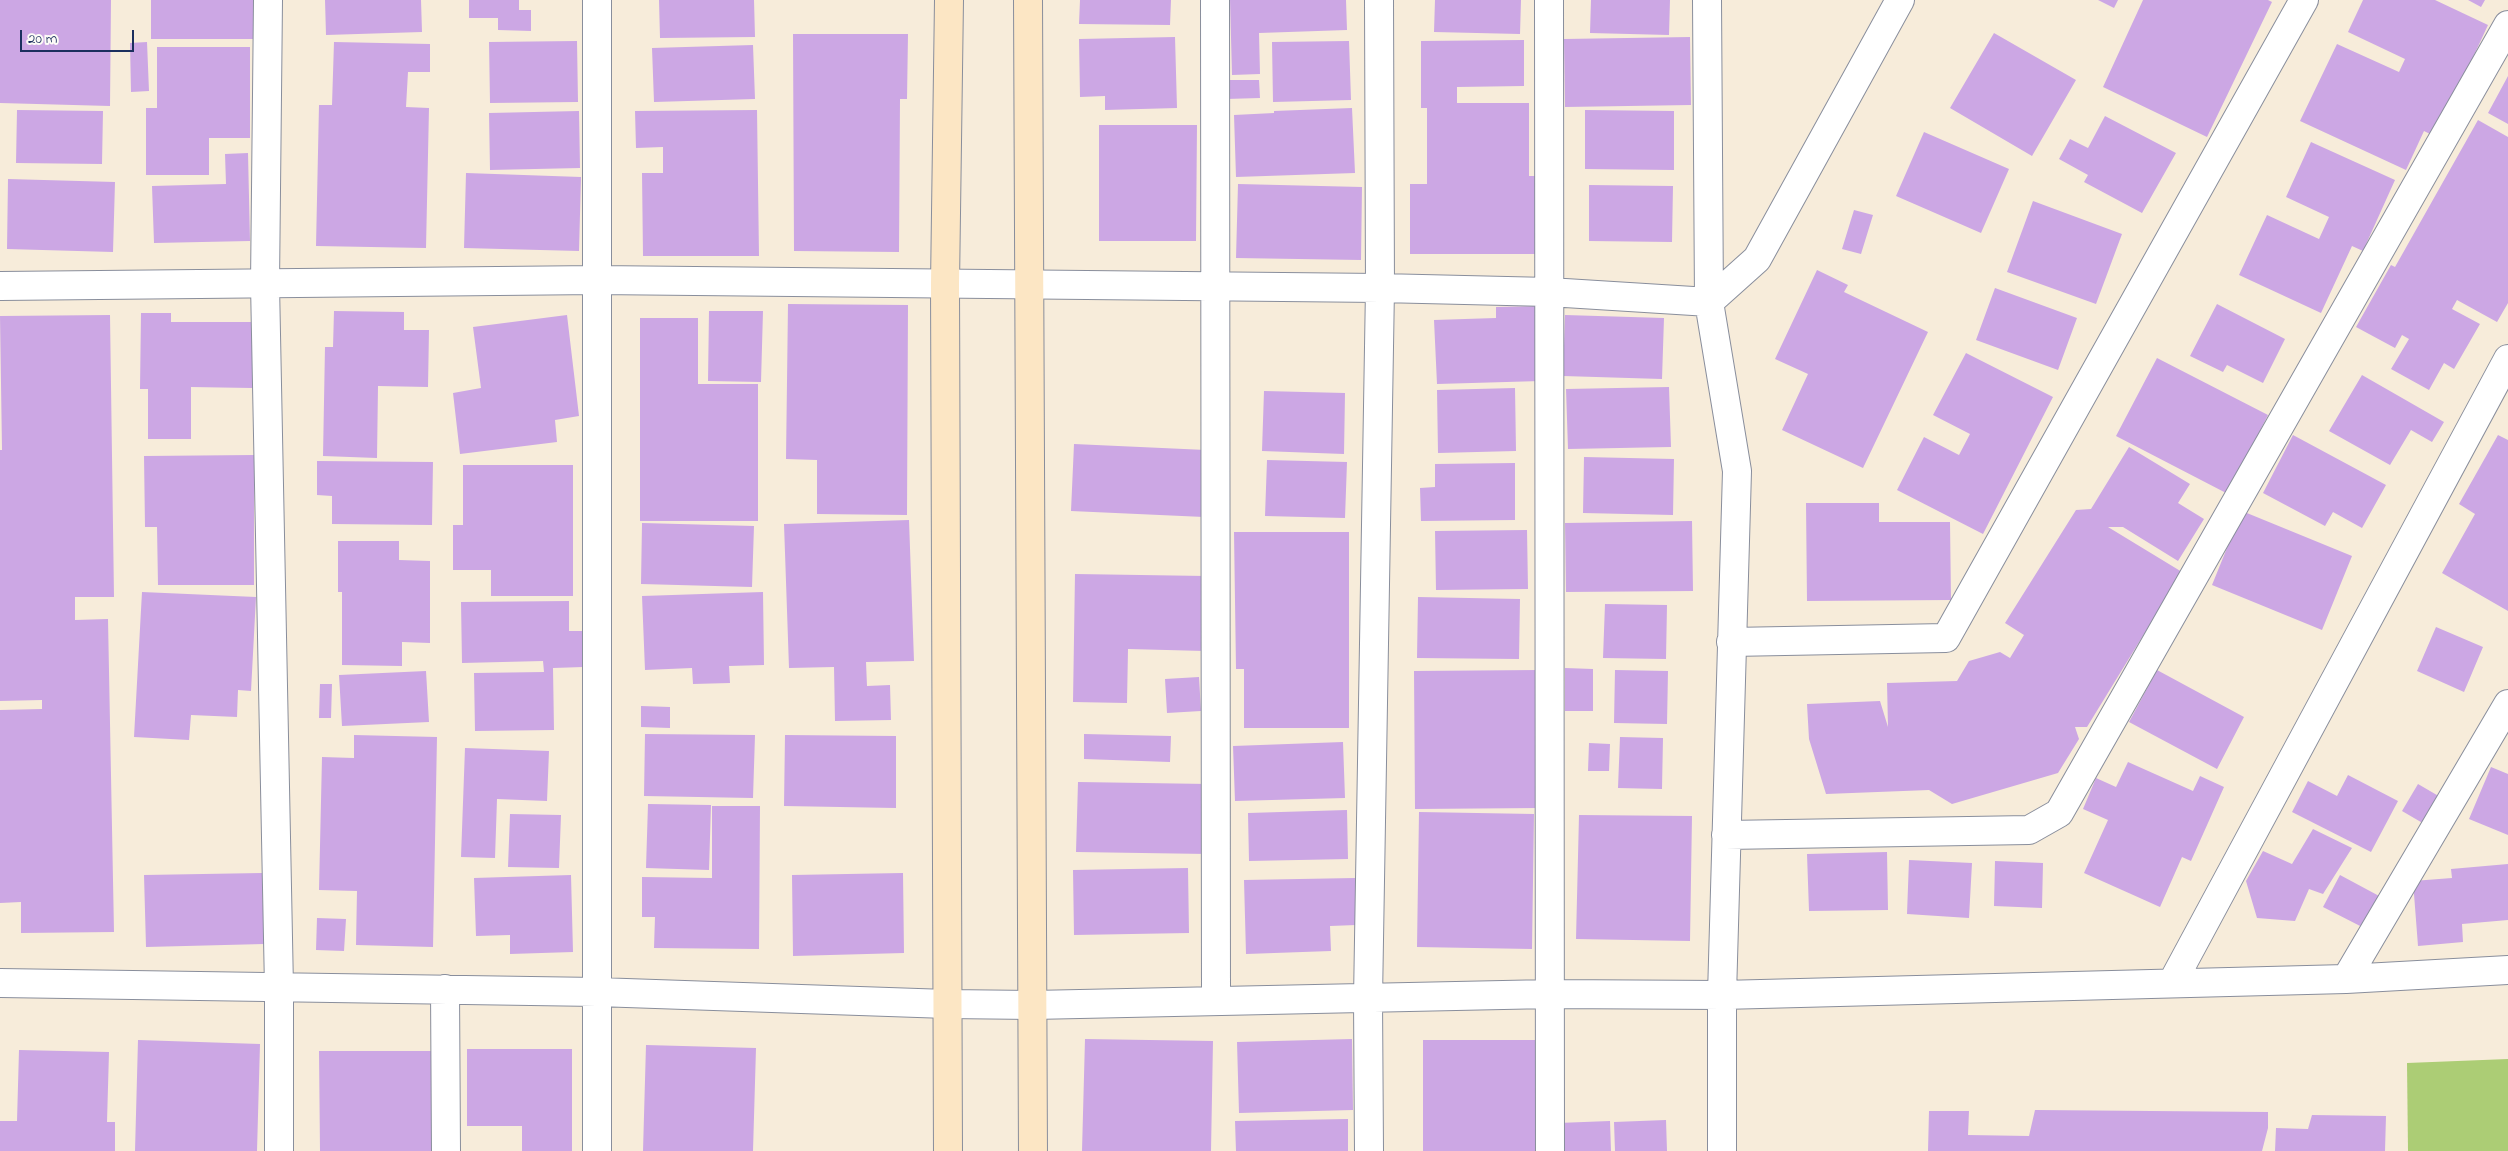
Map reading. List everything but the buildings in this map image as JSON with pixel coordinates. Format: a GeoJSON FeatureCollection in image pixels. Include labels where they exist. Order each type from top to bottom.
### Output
{"type":"FeatureCollection","features":[{"type":"Feature","properties":{"kind":"street"},"geometry":{"type":"LineString","coordinates":[[268,0],[265,284],[279,988],[279,1151]]}},
{"type":"Feature","properties":{"kind":"street"},"geometry":{"type":"LineString","coordinates":[[597,0],[597,1151]]}},
{"type":"Feature","properties":{"kind":"street"},"geometry":{"type":"LineString","coordinates":[[948,1151],[945,284],[949,0]]}},
{"type":"Feature","properties":{"kind":"street"},"geometry":{"type":"LineString","coordinates":[[1028,0],[1033,1151]]}},
{"type":"Feature","properties":{"kind":"street"},"geometry":{"type":"LineString","coordinates":[[1215,0],[1216,1001]]}},
{"type":"Feature","properties":{"kind":"street"},"geometry":{"type":"LineString","coordinates":[[1369,1151],[1368,999],[1380,288],[1379,0]]}},
{"type":"Feature","properties":{"kind":"street"},"geometry":{"type":"LineString","coordinates":[[1549,0],[1550,1151]]}},
{"type":"Feature","properties":{"kind":"street"},"geometry":{"type":"LineString","coordinates":[[1707,0],[1710,302],[1737,471],[1730,642],[1722,995],[1722,1151]]}},
{"type":"Feature","properties":{"kind":"street"},"geometry":{"type":"LineString","coordinates":[[1883,0],[1883,29]]}},
{"type":"Feature","properties":{"kind":"street"},"geometry":{"type":"LineString","coordinates":[[0,286],[597,280],[1380,288],[1549,292],[1710,302],[1757,259],[1900,0]]}},
{"type":"Feature","properties":{"kind":"street"},"geometry":{"type":"LineString","coordinates":[[1730,642],[1946,638],[2304,0]]}},
{"type":"Feature","properties":{"kind":"street"},"geometry":{"type":"LineString","coordinates":[[1726,835],[2028,830],[2059,813],[2508,25]]}},
{"type":"Feature","properties":{"kind":"street"},"geometry":{"type":"LineString","coordinates":[[2172,983],[2508,359]]}},
{"type":"Feature","properties":{"kind":"street"},"geometry":{"type":"LineString","coordinates":[[2346,979],[2508,704]]}},
{"type":"Feature","properties":{"kind":"street"},"geometry":{"type":"LineString","coordinates":[[0,983],[597,992],[947,1004],[1033,1005],[1550,994],[1722,995],[2346,979],[2508,970]]}},
{"type":"Feature","properties":{"kind":"street"},"geometry":{"type":"LineString","coordinates":[[445,989],[446,1151]]}},
{"type":"Feature","properties":{"kind":"green space"},"geometry":{"type":"Polygon","coordinates":[[[2508,1059],[2508,1151],[2408,1151],[2407,1063],[2508,1059]]]}}]}
